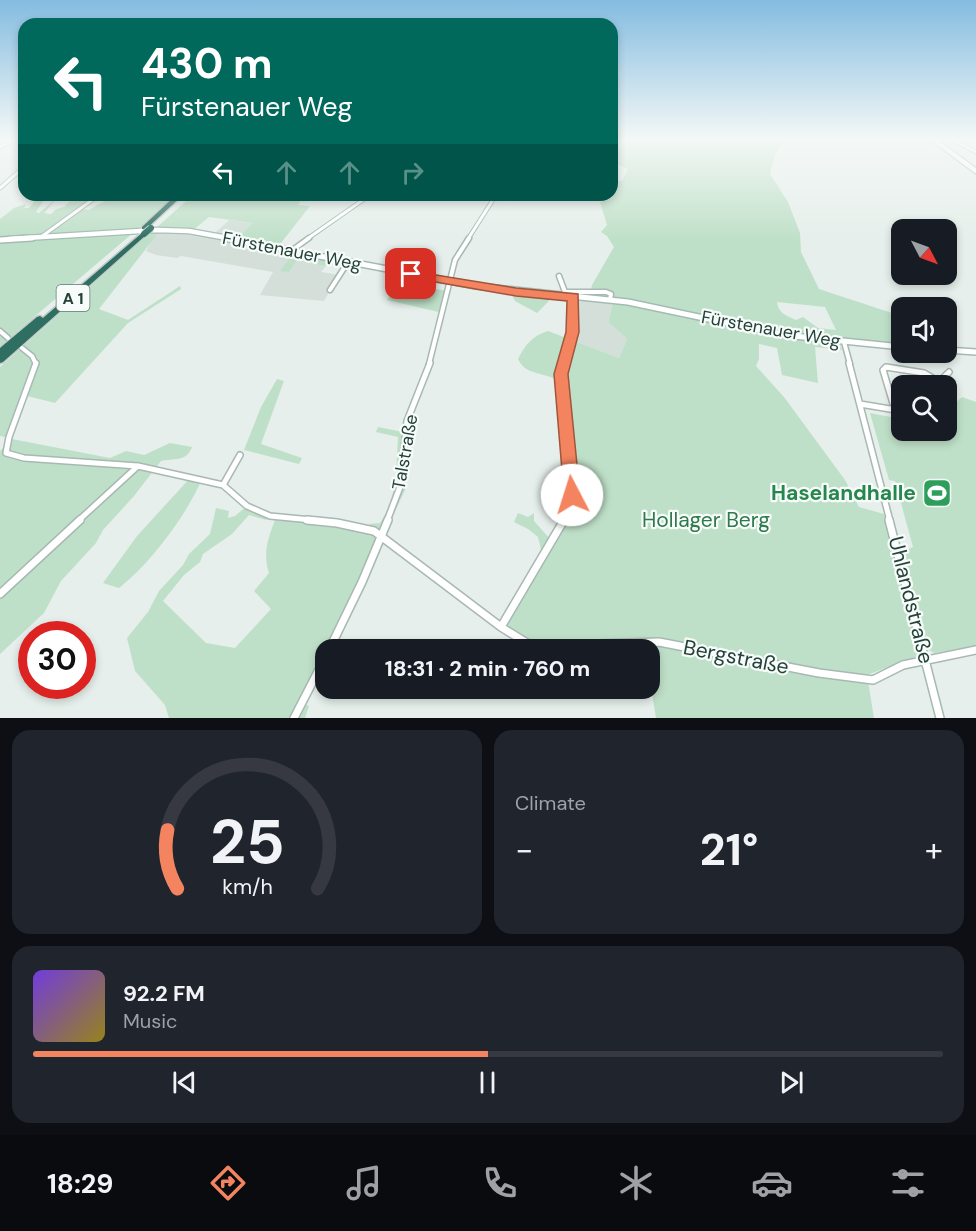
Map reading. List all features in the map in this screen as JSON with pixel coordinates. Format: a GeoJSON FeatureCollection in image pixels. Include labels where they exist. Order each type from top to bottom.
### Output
{"type":"FeatureCollection","features":[{"type":"Feature","properties":{"kind":"highway","name":"A 1"},"geometry":{"type":"LineString","coordinates":[[0,360],[144,231],[174,201]]}},
{"type":"Feature","properties":{"kind":"highway","name":"A 1"},"geometry":{"type":"LineString","coordinates":[[0,352],[180,201]]}},
{"type":"Feature","properties":{"kind":"street"},"geometry":{"type":"LineString","coordinates":[[0,188],[18,173]]}},
{"type":"Feature","properties":{"kind":"street"},"geometry":{"type":"LineString","coordinates":[[40,237],[91,201]]}},
{"type":"Feature","properties":{"kind":"street"},"geometry":{"type":"LineString","coordinates":[[291,251],[362,201]]}},
{"type":"Feature","properties":{"kind":"street","name":"Talstraße"},"geometry":{"type":"LineString","coordinates":[[334,639],[382,536],[400,486],[407,421],[426,375],[456,257],[492,201]]}},
{"type":"Feature","properties":{"kind":"street","name":"Fürstenauer Weg"},"geometry":{"type":"LineString","coordinates":[[0,240],[165,230],[203,233],[451,282],[516,292],[610,300],[657,307],[775,333],[891,346]]}},
{"type":"Feature","properties":{"kind":"street"},"geometry":{"type":"LineString","coordinates":[[330,290],[348,262]]}},
{"type":"Feature","properties":{"kind":"street"},"geometry":{"type":"LineString","coordinates":[[559,276],[565,292]]}},
{"type":"Feature","properties":{"kind":"street"},"geometry":{"type":"LineString","coordinates":[[537,289],[606,292],[611,294],[610,300]]}},
{"type":"Feature","properties":{"kind":"street"},"geometry":{"type":"LineString","coordinates":[[501,627],[560,527],[572,495],[561,374],[573,332],[573,297]]}},
{"type":"Feature","properties":{"kind":"street"},"geometry":{"type":"LineString","coordinates":[[0,331],[8,338]]}},
{"type":"Feature","properties":{"kind":"street","name":"Uhlandstraße"},"geometry":{"type":"LineString","coordinates":[[844,342],[940,718]]}},
{"type":"Feature","properties":{"kind":"street"},"geometry":{"type":"LineString","coordinates":[[22,348],[32,356],[36,363],[5,447],[6,453],[12,456],[138,466],[223,485],[240,456]]}},
{"type":"Feature","properties":{"kind":"street"},"geometry":{"type":"LineString","coordinates":[[957,351],[976,352]]}},
{"type":"Feature","properties":{"kind":"street"},"geometry":{"type":"LineString","coordinates":[[891,397],[883,370],[886,367],[926,375]]}},
{"type":"Feature","properties":{"kind":"street"},"geometry":{"type":"LineString","coordinates":[[946,375],[949,372]]}},
{"type":"Feature","properties":{"kind":"street"},"geometry":{"type":"LineString","coordinates":[[860,404],[891,409]]}},
{"type":"Feature","properties":{"kind":"street"},"geometry":{"type":"LineString","coordinates":[[0,594],[138,466]]}},
{"type":"Feature","properties":{"kind":"street","name":"Bergstraße"},"geometry":{"type":"LineString","coordinates":[[223,485],[247,506],[270,516],[367,528],[382,536],[501,627],[527,643],[538,646],[659,642],[819,673],[873,680],[903,665],[976,650]]}},
{"type":"Feature","properties":{"kind":"street"},"geometry":{"type":"LineString","coordinates":[[294,718],[315,677]]}},
{"type":"Feature","properties":{"kind":"shaded area"},"geometry":{"type":"Polygon","coordinates":[[[229,220],[252,223],[237,239],[294,252],[281,271],[295,261],[326,266],[321,272],[339,275],[324,301],[260,295],[273,272],[181,256],[177,258],[156,255],[146,251],[157,230],[213,235],[229,220]]]}},
{"type":"Feature","properties":{"kind":"shaded area"},"geometry":{"type":"Polygon","coordinates":[[[573,297],[613,300],[608,322],[627,339],[619,358],[571,340],[573,297]]]}},
{"type":"Feature","properties":{"kind":"green space"},"geometry":{"type":"Polygon","coordinates":[[[626,173],[770,173],[788,202],[800,233],[801,252],[819,289],[891,313],[891,344],[796,334],[610,300],[608,293],[601,297],[590,294],[592,285],[614,247],[607,236],[601,232],[607,225],[600,202],[618,201],[618,181],[622,181],[626,173]],[[777,302],[781,311],[789,317],[796,320],[803,317],[818,328],[836,330],[825,307],[777,302]]]}},
{"type":"Feature","properties":{"kind":"green space"},"geometry":{"type":"Polygon","coordinates":[[[35,201],[43,201],[36,212],[39,213],[54,201],[44,213],[51,214],[70,201],[91,201],[80,209],[89,210],[106,201],[169,201],[0,346],[0,336],[3,334],[0,331],[0,219],[14,208],[26,204],[24,208],[29,208],[35,201]]]}},
{"type":"Feature","properties":{"kind":"green space"},"geometry":{"type":"Polygon","coordinates":[[[186,201],[301,201],[298,205],[310,206],[277,248],[236,240],[252,223],[209,217],[192,231],[159,232],[99,309],[128,320],[180,286],[181,289],[128,323],[55,403],[23,395],[5,437],[0,436],[0,367],[186,201]]]}},
{"type":"Feature","properties":{"kind":"green space"},"geometry":{"type":"Polygon","coordinates":[[[294,252],[331,259],[326,266],[296,261],[289,272],[280,271],[294,252]]]}},
{"type":"Feature","properties":{"kind":"green space"},"geometry":{"type":"Polygon","coordinates":[[[399,283],[448,291],[443,313],[387,300],[399,283]]]}},
{"type":"Feature","properties":{"kind":"green space"},"geometry":{"type":"Polygon","coordinates":[[[510,291],[549,296],[549,301],[537,313],[515,301],[510,291]]]}},
{"type":"Feature","properties":{"kind":"green space","name":"Hollager Berg"},"geometry":{"type":"Polygon","coordinates":[[[613,302],[639,305],[775,336],[840,344],[842,350],[815,347],[818,383],[782,375],[777,348],[759,344],[759,359],[756,366],[784,397],[845,480],[859,507],[884,514],[921,655],[867,675],[874,718],[656,718],[653,699],[660,699],[660,639],[524,639],[501,627],[542,554],[538,537],[514,522],[518,513],[528,517],[534,513],[534,521],[551,540],[564,520],[572,495],[561,382],[527,369],[518,359],[530,342],[548,331],[619,358],[627,339],[608,322],[613,302]]]}},
{"type":"Feature","properties":{"kind":"green space"},"geometry":{"type":"Polygon","coordinates":[[[277,379],[284,381],[261,444],[302,458],[299,464],[244,450],[261,407],[277,379]]]}},
{"type":"Feature","properties":{"kind":"green space"},"geometry":{"type":"Polygon","coordinates":[[[962,397],[976,402],[976,646],[934,653],[928,649],[902,552],[913,547],[895,481],[889,480],[870,413],[891,417],[891,441],[957,441],[957,401],[962,397]]]}},
{"type":"Feature","properties":{"kind":"green space"},"geometry":{"type":"Polygon","coordinates":[[[378,427],[408,433],[407,486],[336,636],[337,639],[315,639],[315,683],[310,687],[302,703],[309,706],[305,718],[169,718],[165,705],[135,671],[127,638],[148,612],[159,591],[183,565],[189,554],[210,534],[216,508],[229,511],[228,518],[235,516],[247,506],[270,516],[266,520],[249,515],[232,534],[203,554],[200,562],[184,575],[163,601],[206,643],[235,648],[271,609],[254,591],[269,573],[266,551],[276,517],[367,528],[369,524],[380,523],[393,492],[398,437],[376,432],[378,427]]]}},
{"type":"Feature","properties":{"kind":"green space"},"geometry":{"type":"Polygon","coordinates":[[[12,439],[110,458],[126,451],[144,455],[170,443],[192,447],[190,452],[183,457],[161,461],[134,496],[103,530],[96,543],[61,581],[44,613],[35,621],[18,621],[18,637],[0,654],[0,451],[12,439]]]}},
{"type":"Feature","properties":{"kind":"green space"},"geometry":{"type":"Polygon","coordinates":[[[191,477],[202,479],[187,508],[155,553],[119,588],[103,583],[137,536],[191,477]]]}},
{"type":"Feature","properties":{"kind":"place","name":"Haselandhalle"},"geometry":{"type":"Point","coordinates":[937,493]}},
{"type":"Feature","properties":{"kind":"route"},"geometry":{"type":"LineString","coordinates":[[411,274],[516,292],[573,297],[573,332],[561,374],[572,495]]}}]}
